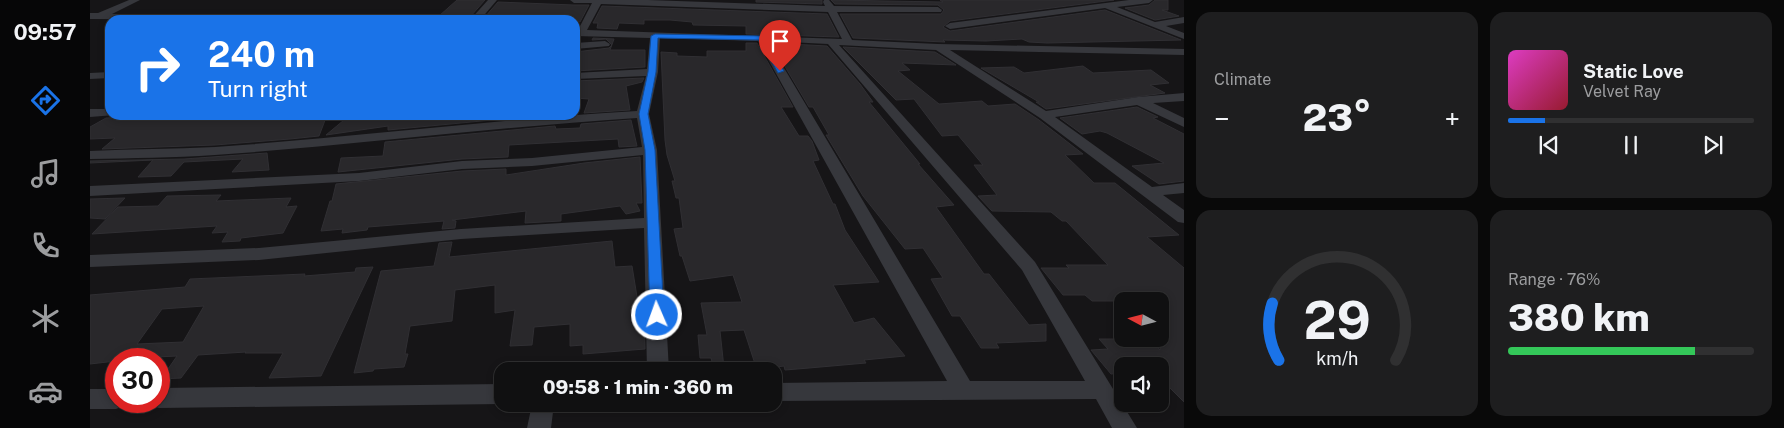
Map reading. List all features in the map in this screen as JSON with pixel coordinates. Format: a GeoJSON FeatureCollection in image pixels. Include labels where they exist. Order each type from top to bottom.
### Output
{"type":"FeatureCollection","features":[{"type":"Feature","properties":{"kind":"street"},"geometry":{"type":"LineString","coordinates":[[94,16],[136,0]]}},
{"type":"Feature","properties":{"kind":"street"},"geometry":{"type":"LineString","coordinates":[[480,15],[493,0]]}},
{"type":"Feature","properties":{"kind":"street"},"geometry":{"type":"LineString","coordinates":[[574,0],[828,4],[938,10]]}},
{"type":"Feature","properties":{"kind":"street"},"geometry":{"type":"LineString","coordinates":[[580,30],[598,0]]}},
{"type":"Feature","properties":{"kind":"street"},"geometry":{"type":"LineString","coordinates":[[930,0],[960,37],[1184,52]]}},
{"type":"Feature","properties":{"kind":"street"},"geometry":{"type":"LineString","coordinates":[[1090,0],[1157,24],[1184,36]]}},
{"type":"Feature","properties":{"kind":"street"},"geometry":{"type":"LineString","coordinates":[[580,46],[654,40],[761,38],[938,47],[960,37],[1107,6],[1149,0]]}},
{"type":"Feature","properties":{"kind":"street"},"geometry":{"type":"LineString","coordinates":[[828,4],[848,37],[839,42]]}},
{"type":"Feature","properties":{"kind":"street"},"geometry":{"type":"LineString","coordinates":[[1157,24],[1184,20]]}},
{"type":"Feature","properties":{"kind":"street"},"geometry":{"type":"LineString","coordinates":[[580,33],[654,40]]}},
{"type":"Feature","properties":{"kind":"street"},"geometry":{"type":"LineString","coordinates":[[761,38],[964,390]]}},
{"type":"Feature","properties":{"kind":"street"},"geometry":{"type":"LineString","coordinates":[[654,40],[652,72],[643,114],[650,150],[658,362]]}},
{"type":"Feature","properties":{"kind":"street"},"geometry":{"type":"LineString","coordinates":[[839,42],[1029,266],[1125,428]]}},
{"type":"Feature","properties":{"kind":"street"},"geometry":{"type":"LineString","coordinates":[[938,47],[1044,115],[1184,218]]}},
{"type":"Feature","properties":{"kind":"street"},"geometry":{"type":"LineString","coordinates":[[580,76],[652,72]]}},
{"type":"Feature","properties":{"kind":"street"},"geometry":{"type":"LineString","coordinates":[[90,76],[105,75]]}},
{"type":"Feature","properties":{"kind":"street"},"geometry":{"type":"LineString","coordinates":[[1044,115],[1138,101],[1184,97]]}},
{"type":"Feature","properties":{"kind":"street"},"geometry":{"type":"LineString","coordinates":[[1138,101],[1184,123]]}},
{"type":"Feature","properties":{"kind":"street"},"geometry":{"type":"LineString","coordinates":[[90,112],[105,112]]}},
{"type":"Feature","properties":{"kind":"street"},"geometry":{"type":"LineString","coordinates":[[580,118],[643,114]]}},
{"type":"Feature","properties":{"kind":"street"},"geometry":{"type":"LineString","coordinates":[[90,155],[212,151],[292,145],[547,120]]}},
{"type":"Feature","properties":{"kind":"street"},"geometry":{"type":"LineString","coordinates":[[90,190],[360,176],[462,165],[532,162],[650,150]]}},
{"type":"Feature","properties":{"kind":"street"},"geometry":{"type":"LineString","coordinates":[[1148,192],[1184,188]]}},
{"type":"Feature","properties":{"kind":"street"},"geometry":{"type":"LineString","coordinates":[[90,261],[259,254],[461,234],[654,222]]}},
{"type":"Feature","properties":{"kind":"street"},"geometry":{"type":"LineString","coordinates":[[782,392],[1103,390]]}},
{"type":"Feature","properties":{"kind":"street"},"geometry":{"type":"LineString","coordinates":[[170,398],[494,394]]}},
{"type":"Feature","properties":{"kind":"street"},"geometry":{"type":"LineString","coordinates":[[90,399],[105,399]]}},
{"type":"Feature","properties":{"kind":"street"},"geometry":{"type":"LineString","coordinates":[[539,428],[542,412]]}},
{"type":"Feature","properties":{"kind":"building"},"geometry":{"type":"Polygon","coordinates":[[[457,0],[485,0],[472,15],[440,15],[457,0]]]}},
{"type":"Feature","properties":{"kind":"building"},"geometry":{"type":"Polygon","coordinates":[[[756,0],[822,0],[822,4],[756,2],[756,0]]]}},
{"type":"Feature","properties":{"kind":"building"},"geometry":{"type":"Polygon","coordinates":[[[831,0],[943,2],[940,0],[1114,0],[950,21],[943,27],[950,31],[1105,10],[1181,40],[1047,43],[1029,42],[1022,39],[986,41],[943,40],[945,42],[853,38],[840,14],[941,14],[944,10],[938,5],[835,4],[831,0]]]}},
{"type":"Feature","properties":{"kind":"building"},"geometry":{"type":"Polygon","coordinates":[[[1155,0],[1168,0],[1168,10],[1162,10],[1179,16],[1155,20],[1125,8],[1149,5],[1155,0]]]}},
{"type":"Feature","properties":{"kind":"building"},"geometry":{"type":"Polygon","coordinates":[[[498,2],[589,5],[580,22],[580,15],[487,15],[498,2]]]}},
{"type":"Feature","properties":{"kind":"building"},"geometry":{"type":"Polygon","coordinates":[[[602,6],[827,14],[839,37],[746,34],[746,26],[693,25],[692,22],[670,20],[644,20],[644,24],[619,23],[617,29],[597,28],[598,23],[593,23],[602,6]]]}},
{"type":"Feature","properties":{"kind":"building"},"geometry":{"type":"Polygon","coordinates":[[[593,38],[614,39],[612,45],[606,39],[592,40],[593,38]]]}},
{"type":"Feature","properties":{"kind":"building"},"geometry":{"type":"Polygon","coordinates":[[[746,43],[757,43],[793,107],[781,107],[799,136],[808,136],[812,141],[819,160],[813,161],[833,204],[835,204],[845,230],[879,282],[833,285],[854,323],[874,318],[905,356],[864,360],[866,363],[785,370],[784,366],[782,366],[782,362],[754,362],[744,330],[720,331],[723,362],[712,362],[711,358],[700,358],[698,335],[707,335],[701,303],[742,302],[733,275],[690,281],[682,256],[680,256],[674,229],[683,228],[679,198],[676,198],[672,181],[675,181],[667,155],[665,140],[661,52],[677,53],[677,56],[707,57],[707,51],[746,51],[746,43]]]}},
{"type":"Feature","properties":{"kind":"building"},"geometry":{"type":"Polygon","coordinates":[[[771,43],[827,46],[860,84],[873,102],[869,102],[920,164],[918,164],[954,205],[936,207],[984,274],[989,274],[1029,325],[1046,324],[1046,341],[996,343],[999,348],[981,348],[960,316],[952,316],[931,279],[943,278],[923,248],[905,249],[863,196],[826,135],[829,135],[813,107],[809,107],[771,43]]]}},
{"type":"Feature","properties":{"kind":"building"},"geometry":{"type":"Polygon","coordinates":[[[612,45],[610,50],[645,50],[645,67],[580,71],[580,51],[609,48],[612,45]]]}},
{"type":"Feature","properties":{"kind":"building"},"geometry":{"type":"Polygon","coordinates":[[[843,47],[935,52],[956,65],[902,63],[910,70],[898,71],[939,104],[982,101],[988,106],[1015,104],[1083,154],[1065,155],[1094,183],[1115,183],[1179,235],[1147,237],[1184,268],[1184,402],[1169,387],[1169,357],[1114,357],[1114,374],[1111,374],[1091,350],[1108,349],[1099,339],[1114,339],[1114,348],[1158,348],[1160,350],[1160,348],[1169,348],[1169,292],[1114,292],[1114,301],[1092,301],[1085,295],[1063,295],[1041,268],[1069,268],[1066,265],[1108,265],[1066,221],[1062,221],[1051,212],[992,211],[978,196],[997,195],[974,165],[983,165],[958,135],[942,136],[914,99],[896,100],[843,47]]]}},
{"type":"Feature","properties":{"kind":"building"},"geometry":{"type":"Polygon","coordinates":[[[1083,66],[1093,73],[1151,70],[1169,83],[1150,85],[1165,93],[1046,109],[1036,102],[1039,102],[981,68],[1014,67],[1024,73],[1083,66]]]}},
{"type":"Feature","properties":{"kind":"building"},"geometry":{"type":"Polygon","coordinates":[[[644,78],[642,82],[626,86],[630,110],[584,113],[589,99],[580,98],[580,81],[644,78]]]}},
{"type":"Feature","properties":{"kind":"building"},"geometry":{"type":"Polygon","coordinates":[[[1137,107],[1158,117],[1153,118],[1184,134],[1184,181],[1159,184],[1132,166],[1164,163],[1107,133],[1100,131],[1082,134],[1060,118],[1137,107]]]}},
{"type":"Feature","properties":{"kind":"building"},"geometry":{"type":"Polygon","coordinates":[[[105,119],[325,120],[319,136],[215,145],[102,149],[115,138],[90,139],[90,127],[105,119]]]}},
{"type":"Feature","properties":{"kind":"building"},"geometry":{"type":"Polygon","coordinates":[[[344,120],[492,120],[388,130],[388,126],[326,135],[344,120]]]}},
{"type":"Feature","properties":{"kind":"building"},"geometry":{"type":"Polygon","coordinates":[[[631,120],[637,146],[619,147],[618,139],[509,145],[508,157],[462,159],[338,172],[341,158],[383,156],[385,142],[555,126],[556,129],[580,128],[581,124],[631,120]]]}},
{"type":"Feature","properties":{"kind":"building"},"geometry":{"type":"Polygon","coordinates":[[[267,153],[269,170],[232,172],[243,159],[184,162],[171,176],[138,177],[153,160],[90,163],[90,161],[184,159],[267,153]]]}},
{"type":"Feature","properties":{"kind":"building"},"geometry":{"type":"Polygon","coordinates":[[[640,157],[642,203],[636,203],[640,211],[626,214],[620,206],[561,214],[561,221],[525,223],[526,211],[452,220],[456,221],[455,228],[442,229],[444,221],[368,227],[367,230],[342,233],[343,229],[321,231],[336,184],[462,171],[506,169],[506,175],[584,163],[640,157]]]}},
{"type":"Feature","properties":{"kind":"building"},"geometry":{"type":"Polygon","coordinates":[[[221,195],[216,201],[291,198],[286,207],[297,206],[283,233],[241,238],[240,241],[222,242],[228,232],[212,233],[217,226],[92,234],[118,207],[158,206],[167,196],[221,195]]]}},
{"type":"Feature","properties":{"kind":"building"},"geometry":{"type":"Polygon","coordinates":[[[125,198],[105,219],[90,218],[90,199],[125,198]]]}},
{"type":"Feature","properties":{"kind":"building"},"geometry":{"type":"Polygon","coordinates":[[[612,241],[615,267],[632,266],[638,303],[644,302],[645,349],[583,354],[583,345],[570,346],[570,324],[534,327],[532,345],[510,346],[515,310],[495,313],[495,285],[455,290],[452,321],[410,326],[405,354],[408,354],[404,367],[374,369],[373,371],[354,373],[381,271],[434,266],[439,243],[452,242],[449,257],[612,241]]]}},
{"type":"Feature","properties":{"kind":"building"},"geometry":{"type":"Polygon","coordinates":[[[373,267],[321,376],[269,378],[283,353],[246,352],[198,355],[181,378],[170,379],[170,366],[177,356],[170,356],[170,348],[105,348],[105,362],[90,364],[90,295],[185,287],[190,279],[305,274],[304,276],[355,272],[356,268],[373,267]],[[204,306],[162,309],[137,344],[183,342],[204,306]]]}},
{"type":"Feature","properties":{"kind":"route"},"geometry":{"type":"LineString","coordinates":[[657,315],[650,150],[643,114],[652,72],[655,36],[761,38],[780,71]]}}]}
